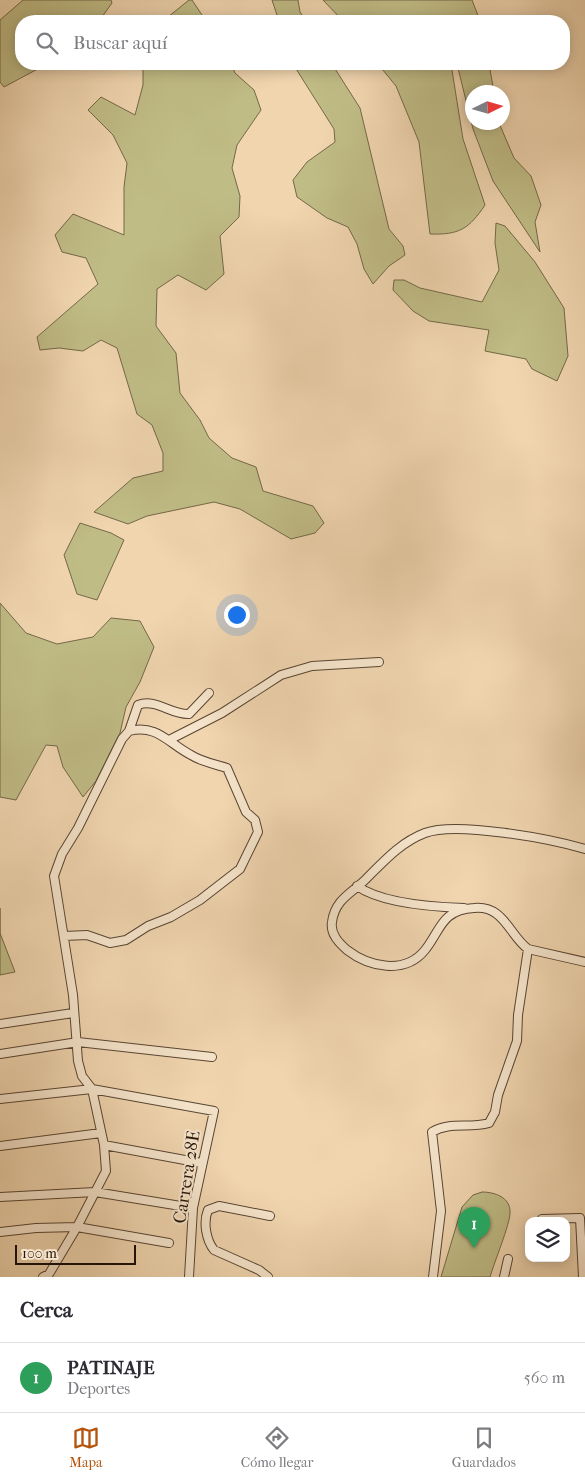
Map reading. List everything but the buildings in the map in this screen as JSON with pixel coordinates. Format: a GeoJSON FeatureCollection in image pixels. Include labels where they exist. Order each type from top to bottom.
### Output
{"type":"FeatureCollection","features":[{"type":"Feature","properties":{"kind":"street"},"geometry":{"type":"LineString","coordinates":[[169,740],[222,713],[281,675],[312,666],[379,662]]}},
{"type":"Feature","properties":{"kind":"street"},"geometry":{"type":"LineString","coordinates":[[43,1277],[49,1274],[77,1227],[106,1171],[104,1145],[92,1089],[82,1076],[78,1062],[73,995],[54,876],[62,854],[78,828],[122,739],[129,731],[138,706],[146,702],[181,715],[189,714],[209,693]]}},
{"type":"Feature","properties":{"kind":"street"},"geometry":{"type":"LineString","coordinates":[[64,936],[86,936],[110,943],[126,940],[148,926],[171,917],[200,900],[240,869],[258,832],[255,820],[246,812],[227,768],[204,762],[151,730],[140,728],[129,731]]}},
{"type":"Feature","properties":{"kind":"street"},"geometry":{"type":"LineString","coordinates":[[474,908],[450,915],[433,935],[425,950],[400,966],[381,967],[355,956],[338,942],[331,924],[334,911],[342,898],[401,846],[425,833],[445,828],[518,835],[558,841],[585,849]]}},
{"type":"Feature","properties":{"kind":"street"},"geometry":{"type":"LineString","coordinates":[[357,886],[367,894],[438,907],[474,908],[496,913],[505,920],[521,944],[528,949],[585,962]]}},
{"type":"Feature","properties":{"kind":"street"},"geometry":{"type":"LineString","coordinates":[[433,1277],[441,1211],[432,1132],[442,1126],[489,1123],[495,1112],[498,1095],[517,1040],[518,1014],[528,949]]}},
{"type":"Feature","properties":{"kind":"street"},"geometry":{"type":"LineString","coordinates":[[0,1024],[73,1013]]}},
{"type":"Feature","properties":{"kind":"street"},"geometry":{"type":"LineString","coordinates":[[0,1054],[78,1042],[212,1057]]}},
{"type":"Feature","properties":{"kind":"street"},"geometry":{"type":"LineString","coordinates":[[0,1099],[92,1089]]}},
{"type":"Feature","properties":{"kind":"street","name":"Carrera 28E"},"geometry":{"type":"LineString","coordinates":[[92,1089],[214,1111],[192,1208],[190,1277]]}},
{"type":"Feature","properties":{"kind":"street"},"geometry":{"type":"LineString","coordinates":[[0,1146],[101,1134]]}},
{"type":"Feature","properties":{"kind":"street"},"geometry":{"type":"LineString","coordinates":[[104,1145],[201,1163]]}},
{"type":"Feature","properties":{"kind":"street"},"geometry":{"type":"LineString","coordinates":[[0,1197],[95,1192],[192,1208]]}},
{"type":"Feature","properties":{"kind":"street"},"geometry":{"type":"LineString","coordinates":[[268,1277],[264,1272],[214,1250],[208,1237],[206,1224],[208,1210],[219,1206],[270,1216]]}},
{"type":"Feature","properties":{"kind":"street"},"geometry":{"type":"LineString","coordinates":[[570,1218],[580,1218],[583,1277]]}},
{"type":"Feature","properties":{"kind":"street"},"geometry":{"type":"LineString","coordinates":[[0,1232],[36,1228],[77,1227],[169,1243]]}},
{"type":"Feature","properties":{"kind":"street"},"geometry":{"type":"LineString","coordinates":[[504,1277],[508,1259]]}},
{"type":"Feature","properties":{"kind":"shaded area"},"geometry":{"type":"Polygon","coordinates":[[[23,0],[111,0],[112,3],[103,15],[15,15],[15,70],[36,70],[4,87],[0,82],[0,20],[23,0]]]}},
{"type":"Feature","properties":{"kind":"shaded area"},"geometry":{"type":"Polygon","coordinates":[[[189,0],[192,0],[202,15],[170,15],[189,0]]]}},
{"type":"Feature","properties":{"kind":"shaded area"},"geometry":{"type":"Polygon","coordinates":[[[272,0],[298,0],[302,15],[277,15],[272,0]]]}},
{"type":"Feature","properties":{"kind":"shaded area"},"geometry":{"type":"Polygon","coordinates":[[[323,0],[472,0],[478,15],[337,15],[323,0]]]}},
{"type":"Feature","properties":{"kind":"shaded area"},"geometry":{"type":"Polygon","coordinates":[[[143,70],[234,70],[254,90],[261,110],[237,145],[232,168],[240,196],[239,217],[220,236],[224,274],[206,290],[178,275],[157,289],[156,326],[176,353],[180,393],[200,420],[209,438],[232,458],[256,467],[263,491],[313,506],[324,523],[315,533],[291,539],[240,509],[214,502],[147,516],[128,524],[94,512],[133,478],[163,471],[163,453],[152,425],[137,414],[117,348],[101,340],[83,351],[59,348],[40,350],[37,337],[98,284],[86,258],[62,252],[55,235],[73,214],[124,235],[124,187],[127,163],[113,135],[88,110],[101,97],[135,115],[143,85],[143,70]]]}},
{"type":"Feature","properties":{"kind":"shaded area"},"geometry":{"type":"Polygon","coordinates":[[[297,70],[336,70],[360,108],[389,229],[403,246],[405,255],[389,266],[373,284],[364,269],[357,244],[348,227],[327,218],[297,197],[293,180],[307,162],[335,142],[334,129],[297,70]]]}},
{"type":"Feature","properties":{"kind":"shaded area"},"geometry":{"type":"Polygon","coordinates":[[[383,70],[452,70],[463,139],[485,205],[474,220],[456,232],[430,234],[419,142],[396,86],[383,70]]]}},
{"type":"Feature","properties":{"kind":"shaded area"},"geometry":{"type":"Polygon","coordinates":[[[458,70],[490,70],[493,85],[465,85],[465,97],[458,70]]]}},
{"type":"Feature","properties":{"kind":"shaded area"},"geometry":{"type":"Polygon","coordinates":[[[473,130],[502,130],[514,158],[531,176],[541,205],[535,222],[540,252],[493,181],[473,130]]]}},
{"type":"Feature","properties":{"kind":"shaded area"},"geometry":{"type":"Polygon","coordinates":[[[496,223],[505,226],[535,262],[564,308],[568,356],[557,381],[532,369],[526,359],[485,351],[489,330],[429,321],[413,311],[393,290],[394,280],[404,280],[420,288],[482,302],[499,270],[495,243],[496,223]]]}},
{"type":"Feature","properties":{"kind":"shaded area"},"geometry":{"type":"Polygon","coordinates":[[[80,523],[111,533],[124,540],[97,600],[77,594],[64,555],[80,523]]]}},
{"type":"Feature","properties":{"kind":"shaded area"},"geometry":{"type":"Polygon","coordinates":[[[0,603],[26,633],[57,644],[93,637],[111,618],[140,621],[154,647],[140,682],[126,707],[120,733],[96,781],[83,797],[63,767],[57,746],[46,745],[16,800],[0,797],[0,603]]]}},
{"type":"Feature","properties":{"kind":"shaded area"},"geometry":{"type":"Polygon","coordinates":[[[0,933],[15,972],[0,975],[0,933]]]}},
{"type":"Feature","properties":{"kind":"shaded area"},"geometry":{"type":"Polygon","coordinates":[[[482,1192],[501,1196],[510,1208],[507,1226],[490,1277],[441,1277],[462,1207],[473,1195],[482,1192]]]}},
{"type":"Feature","properties":{"kind":"place","name":"PATINAJE"},"geometry":{"type":"Point","coordinates":[474,1248]}}]}
